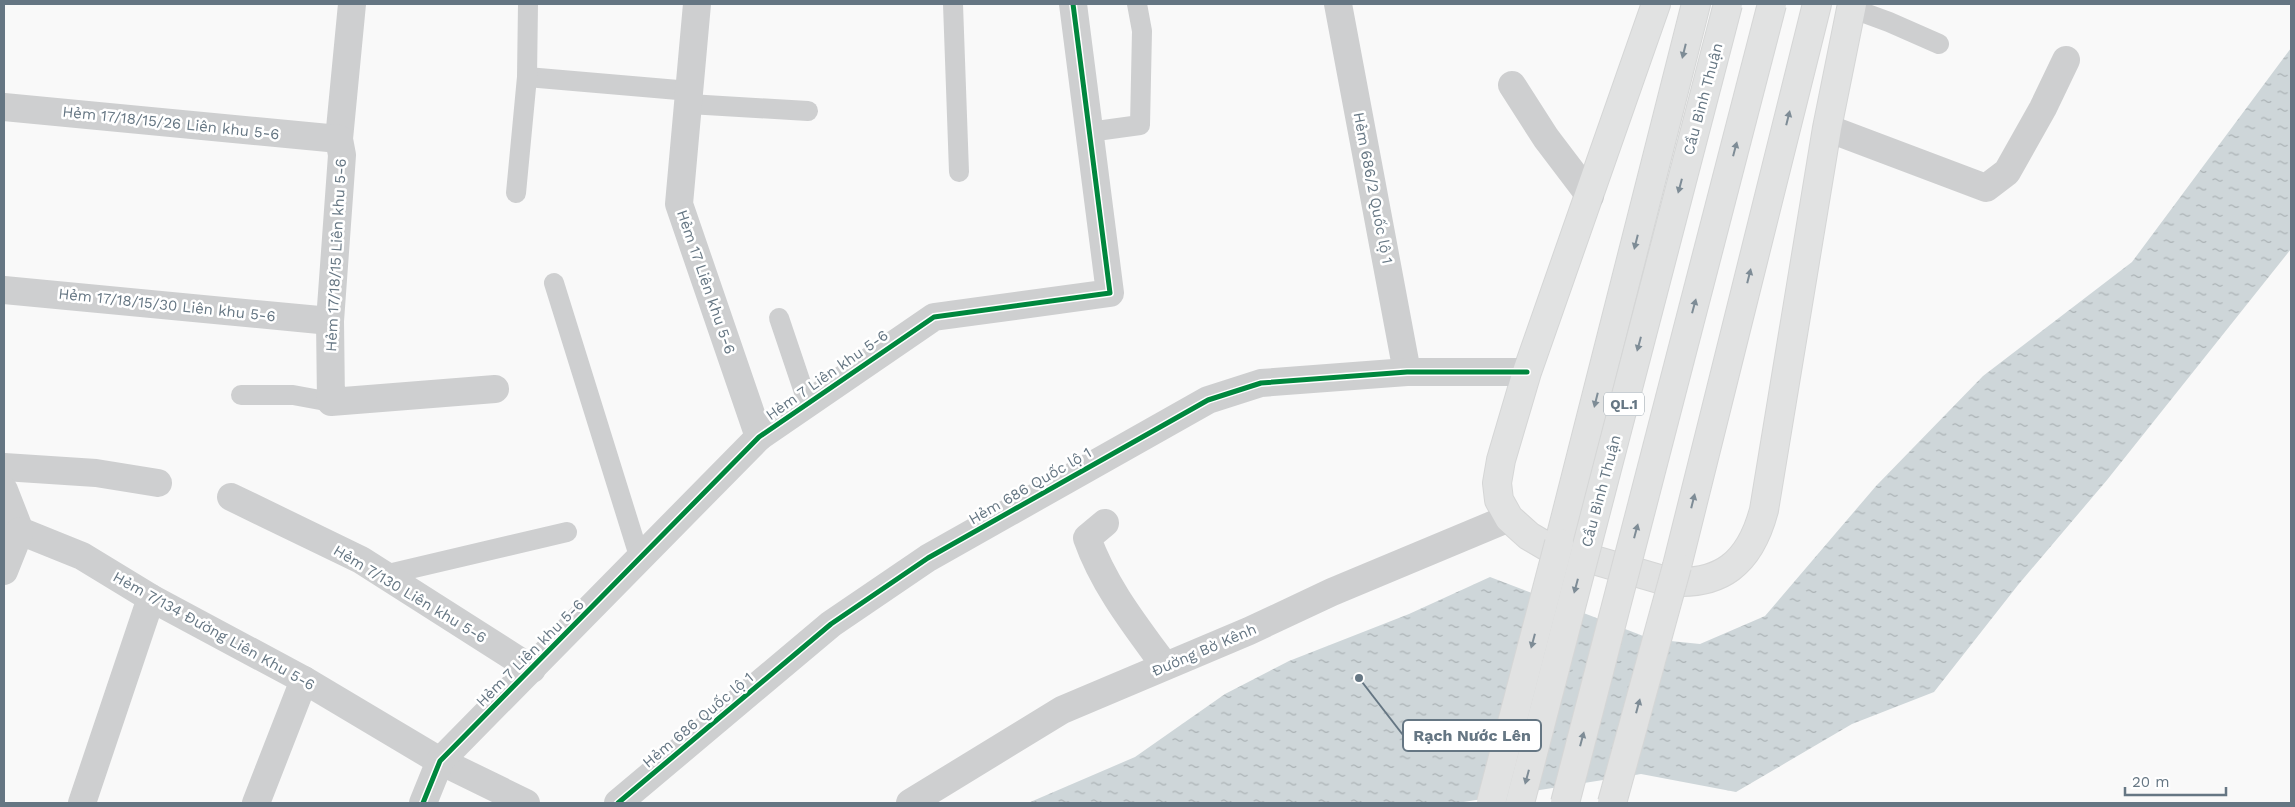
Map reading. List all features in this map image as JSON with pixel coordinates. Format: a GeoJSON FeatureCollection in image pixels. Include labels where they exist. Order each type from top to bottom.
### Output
{"type":"FeatureCollection","features":[{"type":"Feature","properties":{"kind":"highway"},"geometry":{"type":"LineString","coordinates":[[1656,4],[1527,372],[1501,460],[1497,484],[1499,500],[1509,518],[1528,536],[1546,546],[1666,581],[1686,583],[1705,580],[1724,572],[1740,561],[1752,544],[1764,510],[1827,128],[1852,6]]}},
{"type":"Feature","properties":{"kind":"highway","name":"Cầu Bình Thuận"},"geometry":{"type":"LineString","coordinates":[[1491,803],[1696,4]]}},
{"type":"Feature","properties":{"kind":"highway","name":"Cầu Bình Thuận"},"geometry":{"type":"LineString","coordinates":[[1520,803],[1728,4]]}},
{"type":"Feature","properties":{"kind":"highway","name":"QL.1"},"geometry":{"type":"LineString","coordinates":[[1565,803],[1772,4]]}},
{"type":"Feature","properties":{"kind":"highway"},"geometry":{"type":"LineString","coordinates":[[1612,803],[1679,556],[1817,4]]}},
{"type":"Feature","properties":{"kind":"street","name":"Hẻm 17/18/15 Liên khu 5-6"},"geometry":{"type":"LineString","coordinates":[[331,402],[330,322],[342,155],[339,139],[352,4]]}},
{"type":"Feature","properties":{"kind":"street","name":"Hẻm 17 Liên khu 5-6"},"geometry":{"type":"LineString","coordinates":[[697,4],[679,204],[759,438]]}},
{"type":"Feature","properties":{"kind":"street","name":"Hẻm 7 Liên khu 5-6"},"geometry":{"type":"LineString","coordinates":[[423,803],[440,761],[759,438],[934,317],[1110,293],[1073,4]]}},
{"type":"Feature","properties":{"kind":"street","name":"Hẻm 686/2 Quốc lộ 1"},"geometry":{"type":"LineString","coordinates":[[1338,4],[1407,372]]}},
{"type":"Feature","properties":{"kind":"street"},"geometry":{"type":"LineString","coordinates":[[1827,128],[1986,188],[2007,172],[2043,108],[2066,60]]}},
{"type":"Feature","properties":{"kind":"street"},"geometry":{"type":"LineString","coordinates":[[1512,85],[1546,138],[1590,196]]}},
{"type":"Feature","properties":{"kind":"street","name":"Hẻm 17/18/15/26 Liên khu 5-6"},"geometry":{"type":"LineString","coordinates":[[4,107],[339,139]]}},
{"type":"Feature","properties":{"kind":"street","name":"Hẻm 17/18/15/30 Liên khu 5-6"},"geometry":{"type":"LineString","coordinates":[[4,290],[330,322]]}},
{"type":"Feature","properties":{"kind":"street","name":"Hẻm 686 Quốc lộ 1"},"geometry":{"type":"LineString","coordinates":[[618,803],[830,624],[928,558],[1208,400],[1261,383],[1407,372],[1527,372]]}},
{"type":"Feature","properties":{"kind":"street"},"geometry":{"type":"LineString","coordinates":[[331,402],[495,389]]}},
{"type":"Feature","properties":{"kind":"street"},"geometry":{"type":"LineString","coordinates":[[4,467],[96,473],[158,483]]}},
{"type":"Feature","properties":{"kind":"street"},"geometry":{"type":"LineString","coordinates":[[4,490],[20,531],[4,570]]}},
{"type":"Feature","properties":{"kind":"street","name":"Hẻm 7/130 Liên khu 5-6"},"geometry":{"type":"LineString","coordinates":[[231,497],[361,560],[532,669]]}},
{"type":"Feature","properties":{"kind":"street","name":"Đường Bờ Kênh"},"geometry":{"type":"LineString","coordinates":[[910,803],[1062,710],[1249,631],[1332,592],[1509,518]]}},
{"type":"Feature","properties":{"kind":"street"},"geometry":{"type":"LineString","coordinates":[[1105,523],[1087,538],[1093,554],[1118,601],[1165,666]]}},
{"type":"Feature","properties":{"kind":"street","name":"Hẻm 7/134 Đường Liên Khu 5-6"},"geometry":{"type":"LineString","coordinates":[[20,531],[82,556],[151,598],[304,680],[440,761],[526,803]]}},
{"type":"Feature","properties":{"kind":"street"},"geometry":{"type":"LineString","coordinates":[[82,803],[151,598]]}},
{"type":"Feature","properties":{"kind":"street"},"geometry":{"type":"LineString","coordinates":[[256,803],[304,680]]}},
{"type":"Feature","properties":{"kind":"lane"},"geometry":{"type":"LineString","coordinates":[[516,193],[527,78],[528,4]]}},
{"type":"Feature","properties":{"kind":"lane"},"geometry":{"type":"LineString","coordinates":[[953,4],[959,172]]}},
{"type":"Feature","properties":{"kind":"lane"},"geometry":{"type":"LineString","coordinates":[[1090,132],[1140,125],[1142,31],[1137,4]]}},
{"type":"Feature","properties":{"kind":"lane"},"geometry":{"type":"LineString","coordinates":[[1852,6],[1939,44]]}},
{"type":"Feature","properties":{"kind":"lane"},"geometry":{"type":"LineString","coordinates":[[527,78],[808,111]]}},
{"type":"Feature","properties":{"kind":"lane"},"geometry":{"type":"LineString","coordinates":[[554,283],[640,559]]}},
{"type":"Feature","properties":{"kind":"lane"},"geometry":{"type":"LineString","coordinates":[[779,318],[808,404]]}},
{"type":"Feature","properties":{"kind":"lane"},"geometry":{"type":"LineString","coordinates":[[241,395],[293,395],[331,402]]}},
{"type":"Feature","properties":{"kind":"lane"},"geometry":{"type":"LineString","coordinates":[[384,575],[567,532]]}},
{"type":"Feature","properties":{"kind":"water"},"geometry":{"type":"Polygon","coordinates":[[[2291,48],[2291,249],[2107,480],[2018,585],[1934,692],[1852,724],[1736,792],[1641,774],[1457,803],[1028,803],[1135,757],[1225,694],[1289,661],[1409,614],[1490,577],[1651,639],[1700,644],[1765,616],[1876,486],[1983,376],[2132,262],[2291,48]]]}},
{"type":"Feature","properties":{"kind":"cycle path"},"geometry":{"type":"LineString","coordinates":[[423,803],[440,761],[759,437],[934,317],[1110,293],[1073,4]]}},
{"type":"Feature","properties":{"kind":"cycle path"},"geometry":{"type":"LineString","coordinates":[[618,803],[831,624],[928,558],[1208,400],[1261,383],[1407,372],[1527,372]]}},
{"type":"Feature","properties":{"kind":"place","name":"Rạch Nước Lên"},"geometry":{"type":"Point","coordinates":[1359,678]}}]}
